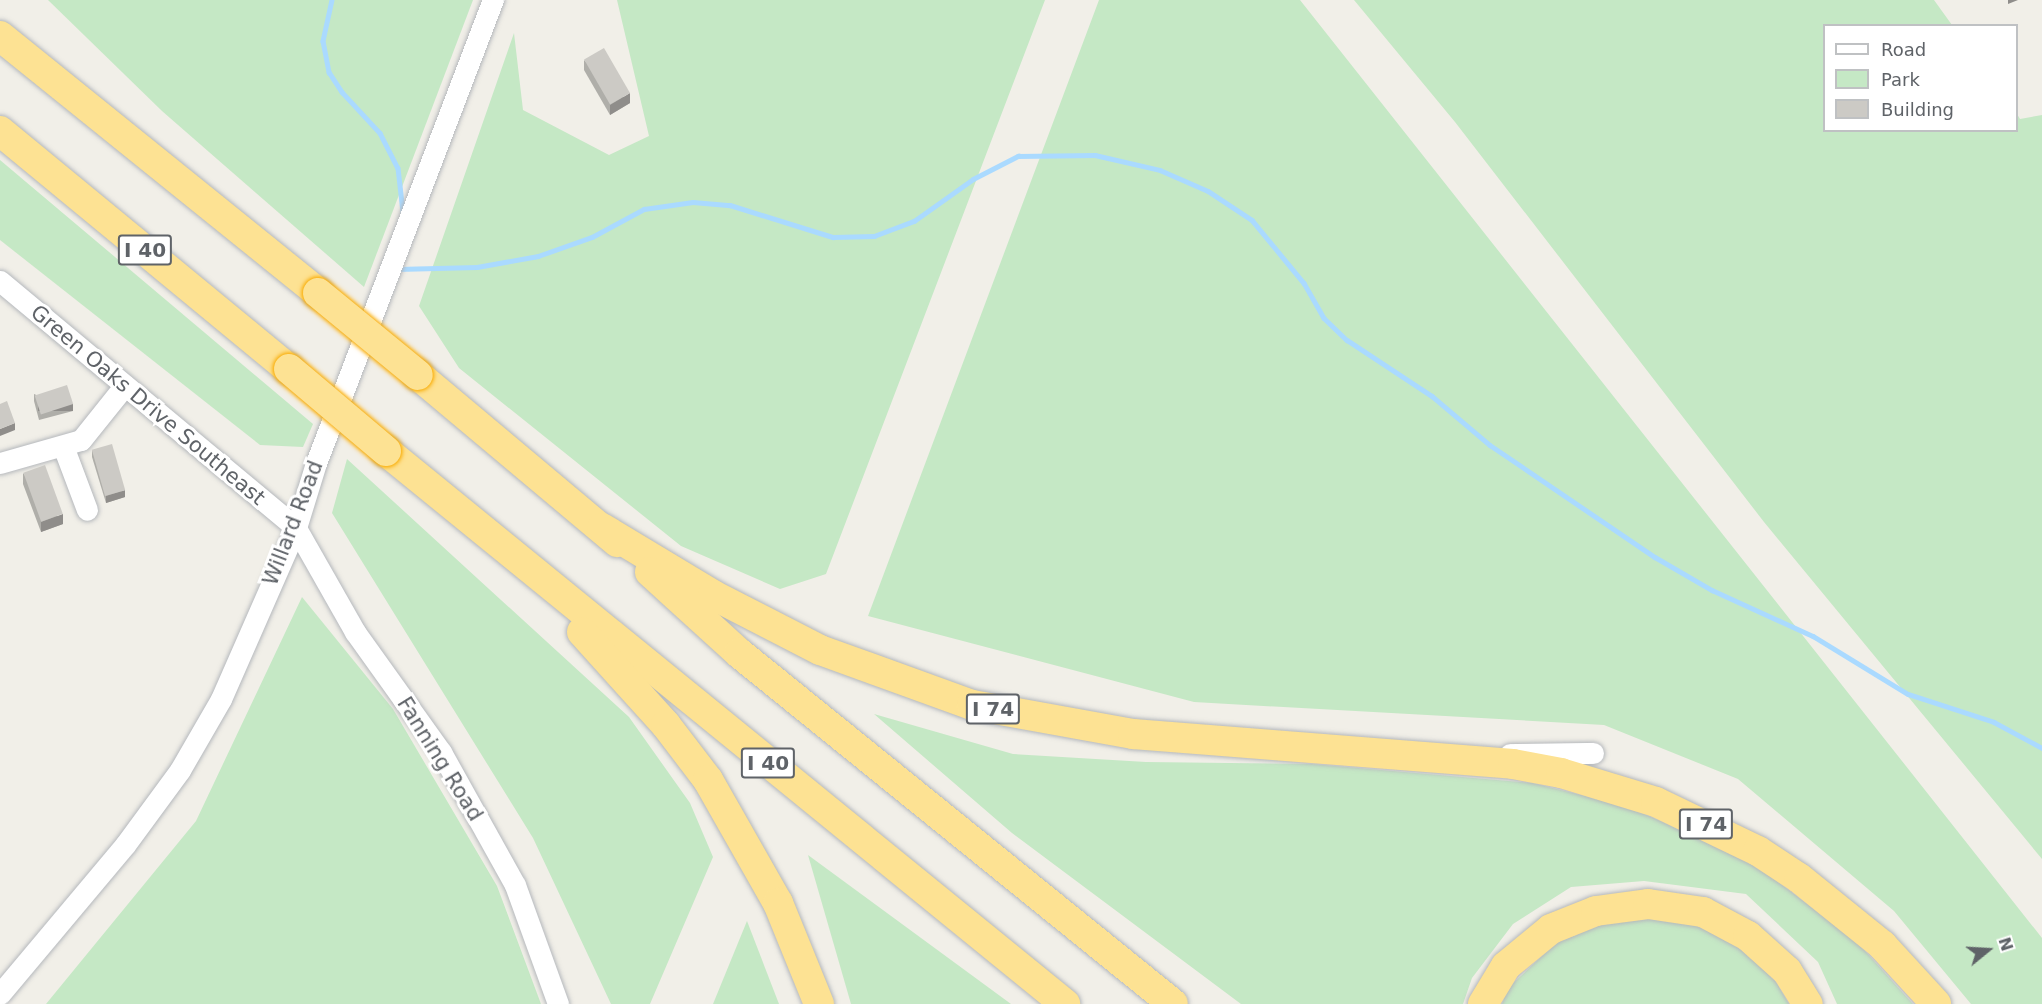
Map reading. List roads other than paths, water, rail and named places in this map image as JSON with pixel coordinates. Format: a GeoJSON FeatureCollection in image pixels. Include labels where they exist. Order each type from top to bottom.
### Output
{"type":"FeatureCollection","features":[{"type":"Feature","properties":{"kind":"highway"},"geometry":{"type":"LineString","coordinates":[[0,36],[318,293],[602,528],[739,653],[1173,1004]]}},
{"type":"Feature","properties":{"kind":"highway","name":"I 40"},"geometry":{"type":"LineString","coordinates":[[0,131],[472,522],[1065,1004]]}},
{"type":"Feature","properties":{"kind":"highway"},"geometry":{"type":"LineString","coordinates":[[472,522],[621,673],[708,780],[778,903],[819,1004]]}},
{"type":"Feature","properties":{"kind":"highway","name":"I 74"},"geometry":{"type":"LineString","coordinates":[[602,528],[713,595],[820,650],[972,705],[1133,734],[1423,755],[1561,773],[1656,802],[1758,851],[1839,908],[1882,945],[1936,1004]]}},
{"type":"Feature","properties":{"kind":"highway"},"geometry":{"type":"LineString","coordinates":[[1483,1004],[1506,966],[1551,929],[1596,910],[1648,904],[1703,912],[1748,936],[1787,971],[1808,1004]]}},
{"type":"Feature","properties":{"kind":"street","name":"Willard Road"},"geometry":{"type":"LineString","coordinates":[[0,994],[125,845],[180,770],[226,690],[296,528],[316,464],[493,0]]}},
{"type":"Feature","properties":{"kind":"street","name":"Green Oaks Drive Southeast"},"geometry":{"type":"LineString","coordinates":[[0,281],[296,528]]}},
{"type":"Feature","properties":{"kind":"street"},"geometry":{"type":"LineString","coordinates":[[0,463],[81,440],[125,385]]}},
{"type":"Feature","properties":{"kind":"street"},"geometry":{"type":"LineString","coordinates":[[63,446],[87,510]]}},
{"type":"Feature","properties":{"kind":"street","name":"Fanning Road"},"geometry":{"type":"LineString","coordinates":[[296,528],[356,632],[441,752],[515,885],[558,1004]]}},
{"type":"Feature","properties":{"kind":"street"},"geometry":{"type":"LineString","coordinates":[[1423,755],[1593,753]]}},
{"type":"Feature","properties":{"kind":"waterway"},"geometry":{"type":"LineString","coordinates":[[332,0],[323,41],[329,72],[342,92],[380,133],[398,168],[403,212]]}},
{"type":"Feature","properties":{"kind":"waterway"},"geometry":{"type":"LineString","coordinates":[[397,269],[477,267],[538,256],[592,237],[644,209],[693,202],[730,205],[833,237],[874,236],[914,221],[973,179],[1018,156],[1095,155],[1160,170],[1208,191],[1252,220],[1304,283],[1324,318],[1347,340],[1432,396],[1490,445],[1655,557],[1712,590],[1813,636],[1908,694],[1994,722],[2042,748]]}}]}
